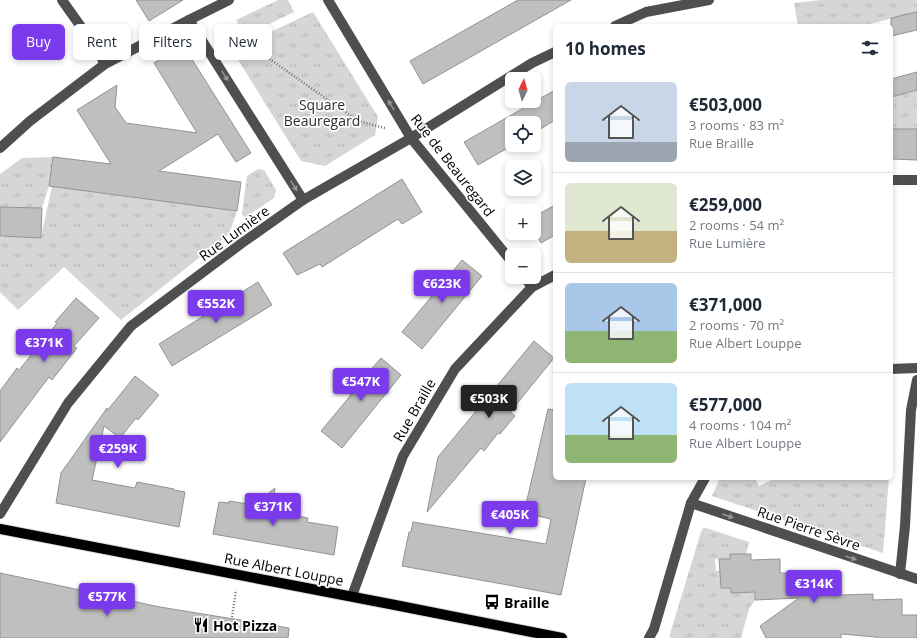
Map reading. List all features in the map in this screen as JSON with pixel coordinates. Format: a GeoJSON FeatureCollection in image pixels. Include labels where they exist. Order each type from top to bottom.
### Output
{"type":"FeatureCollection","features":[{"type":"Feature","properties":{"kind":"main road","name":"Rue Albert Louppe"},"geometry":{"type":"LineString","coordinates":[[0,529],[352,596],[562,638]]}},
{"type":"Feature","properties":{"kind":"street"},"geometry":{"type":"LineString","coordinates":[[62,0],[96,48],[105,64]]}},
{"type":"Feature","properties":{"kind":"street"},"geometry":{"type":"LineString","coordinates":[[0,148],[30,121],[105,64],[229,0]]}},
{"type":"Feature","properties":{"kind":"street","name":"Rue de Beauregard"},"geometry":{"type":"LineString","coordinates":[[328,0],[411,138],[505,253]]}},
{"type":"Feature","properties":{"kind":"street"},"geometry":{"type":"LineString","coordinates":[[619,24],[646,12],[709,0]]}},
{"type":"Feature","properties":{"kind":"street"},"geometry":{"type":"LineString","coordinates":[[189,20],[303,200]]}},
{"type":"Feature","properties":{"kind":"street","name":"Rue Lumière"},"geometry":{"type":"LineString","coordinates":[[0,514],[68,403],[131,326],[242,243],[303,200],[411,138],[532,63],[553,53]]}},
{"type":"Feature","properties":{"kind":"street"},"geometry":{"type":"LineString","coordinates":[[893,180],[917,180]]}},
{"type":"Feature","properties":{"kind":"street","name":"Rue Braille"},"geometry":{"type":"LineString","coordinates":[[352,596],[404,456],[455,369],[532,287],[553,276]]}},
{"type":"Feature","properties":{"kind":"street"},"geometry":{"type":"LineString","coordinates":[[893,369],[917,368]]}},
{"type":"Feature","properties":{"kind":"street"},"geometry":{"type":"LineString","coordinates":[[900,574],[905,526],[911,410],[917,380]]}},
{"type":"Feature","properties":{"kind":"street"},"geometry":{"type":"LineString","coordinates":[[650,638],[692,503],[704,480]]}},
{"type":"Feature","properties":{"kind":"street","name":"Rue Pierre Sèvre"},"geometry":{"type":"LineString","coordinates":[[692,503],[917,579]]}},
{"type":"Feature","properties":{"kind":"path"},"geometry":{"type":"LineString","coordinates":[[271,60],[358,121],[386,128]]}},
{"type":"Feature","properties":{"kind":"path"},"geometry":{"type":"LineString","coordinates":[[232,617],[239,575]]}},
{"type":"Feature","properties":{"kind":"green space"},"geometry":{"type":"Polygon","coordinates":[[[278,0],[288,0],[294,12],[269,24],[238,24],[236,20],[278,0]]]}},
{"type":"Feature","properties":{"kind":"green space"},"geometry":{"type":"Polygon","coordinates":[[[821,0],[917,0],[917,16],[916,12],[870,24],[798,24],[794,3],[821,0]]]}},
{"type":"Feature","properties":{"kind":"green space","name":"Square Beauregard"},"geometry":{"type":"Polygon","coordinates":[[[313,12],[378,117],[375,135],[325,166],[301,161],[238,60],[272,60],[272,31],[313,12]]]}},
{"type":"Feature","properties":{"kind":"green space"},"geometry":{"type":"Polygon","coordinates":[[[917,90],[917,129],[893,129],[893,96],[917,90]]]}},
{"type":"Feature","properties":{"kind":"green space"},"geometry":{"type":"Polygon","coordinates":[[[53,157],[49,186],[42,208],[0,207],[0,174],[22,158],[53,157]]]}},
{"type":"Feature","properties":{"kind":"green space"},"geometry":{"type":"Polygon","coordinates":[[[258,169],[264,170],[276,190],[274,198],[246,217],[242,215],[242,213],[247,176],[258,169]]]}},
{"type":"Feature","properties":{"kind":"green space"},"geometry":{"type":"Polygon","coordinates":[[[52,186],[237,211],[229,234],[121,320],[64,267],[18,310],[0,292],[0,237],[41,237],[52,186]]]}},
{"type":"Feature","properties":{"kind":"green space"},"geometry":{"type":"Polygon","coordinates":[[[719,480],[756,480],[759,486],[772,480],[889,480],[883,553],[712,496],[719,480]]]}},
{"type":"Feature","properties":{"kind":"green space"},"geometry":{"type":"Polygon","coordinates":[[[703,528],[749,542],[746,554],[730,559],[715,559],[716,571],[720,571],[721,588],[731,588],[731,593],[755,592],[755,600],[749,609],[741,638],[669,637],[703,528]]]}},
{"type":"Feature","properties":{"kind":"building"},"geometry":{"type":"Polygon","coordinates":[[[136,0],[183,0],[149,21],[136,0]]]}},
{"type":"Feature","properties":{"kind":"building"},"geometry":{"type":"Polygon","coordinates":[[[518,0],[571,0],[423,84],[410,61],[518,0]]]}},
{"type":"Feature","properties":{"kind":"building"},"geometry":{"type":"Polygon","coordinates":[[[917,12],[917,30],[893,36],[893,24],[891,24],[891,18],[917,12]]]}},
{"type":"Feature","properties":{"kind":"building"},"geometry":{"type":"Polygon","coordinates":[[[159,60],[192,60],[251,153],[236,162],[218,134],[159,171],[241,182],[237,211],[49,186],[53,157],[111,164],[77,110],[117,85],[115,107],[126,123],[197,133],[154,63],[159,60]]]}},
{"type":"Feature","properties":{"kind":"building"},"geometry":{"type":"Polygon","coordinates":[[[917,72],[917,90],[893,96],[893,78],[917,72]]]}},
{"type":"Feature","properties":{"kind":"building"},"geometry":{"type":"Polygon","coordinates":[[[553,91],[553,121],[541,129],[541,116],[510,116],[524,108],[541,108],[541,98],[553,91]]]}},
{"type":"Feature","properties":{"kind":"building"},"geometry":{"type":"Polygon","coordinates":[[[505,119],[505,150],[478,165],[464,142],[505,119]]]}},
{"type":"Feature","properties":{"kind":"building"},"geometry":{"type":"Polygon","coordinates":[[[893,129],[917,129],[917,160],[893,159],[893,129]]]}},
{"type":"Feature","properties":{"kind":"building"},"geometry":{"type":"Polygon","coordinates":[[[402,179],[422,212],[402,224],[398,219],[322,267],[320,264],[297,275],[283,253],[402,179]]]}},
{"type":"Feature","properties":{"kind":"building"},"geometry":{"type":"Polygon","coordinates":[[[553,206],[553,236],[541,243],[539,240],[541,240],[541,213],[553,206]]]}},
{"type":"Feature","properties":{"kind":"building"},"geometry":{"type":"Polygon","coordinates":[[[0,207],[42,208],[41,238],[0,236],[0,207]]]}},
{"type":"Feature","properties":{"kind":"building"},"geometry":{"type":"Polygon","coordinates":[[[462,260],[482,276],[422,349],[402,332],[462,260]]]}},
{"type":"Feature","properties":{"kind":"building"},"geometry":{"type":"Polygon","coordinates":[[[258,282],[272,305],[172,366],[159,344],[258,282]]]}},
{"type":"Feature","properties":{"kind":"building"},"geometry":{"type":"Polygon","coordinates":[[[76,298],[99,318],[74,346],[77,348],[52,380],[49,377],[0,442],[0,391],[17,368],[19,370],[38,347],[57,323],[55,322],[76,298]]]}},
{"type":"Feature","properties":{"kind":"building"},"geometry":{"type":"Polygon","coordinates":[[[534,341],[553,357],[553,359],[510,412],[515,416],[500,434],[498,433],[484,451],[481,448],[427,512],[438,457],[534,341]]]}},
{"type":"Feature","properties":{"kind":"building"},"geometry":{"type":"Polygon","coordinates":[[[381,358],[401,375],[342,448],[321,431],[351,395],[347,392],[362,373],[365,376],[381,358]]]}},
{"type":"Feature","properties":{"kind":"building"},"geometry":{"type":"Polygon","coordinates":[[[135,376],[159,395],[138,420],[136,418],[120,438],[104,426],[92,480],[135,488],[137,482],[185,492],[179,527],[56,503],[61,473],[107,408],[107,411],[135,376]]]}},
{"type":"Feature","properties":{"kind":"building"},"geometry":{"type":"Polygon","coordinates":[[[548,409],[553,410],[553,480],[586,480],[561,595],[402,566],[409,532],[411,532],[413,522],[546,544],[551,519],[524,513],[548,409]]]}},
{"type":"Feature","properties":{"kind":"building"},"geometry":{"type":"Polygon","coordinates":[[[275,488],[271,511],[308,518],[307,522],[338,527],[334,555],[213,534],[219,502],[229,503],[229,501],[254,505],[275,488]]]}},
{"type":"Feature","properties":{"kind":"building"},"geometry":{"type":"Polygon","coordinates":[[[730,554],[751,554],[751,560],[780,559],[780,573],[812,573],[812,581],[840,580],[841,595],[873,594],[873,600],[902,599],[902,615],[917,615],[917,638],[876,638],[841,634],[841,638],[766,638],[760,626],[799,598],[755,600],[755,592],[731,593],[731,588],[721,588],[719,559],[730,559],[730,554]]]}},
{"type":"Feature","properties":{"kind":"building"},"geometry":{"type":"Polygon","coordinates":[[[0,573],[160,607],[289,628],[288,638],[0,638],[0,573]]]}},
{"type":"Feature","properties":{"kind":"place","name":"Braille"},"geometry":{"type":"Point","coordinates":[492,602]}},
{"type":"Feature","properties":{"kind":"place","name":"Hot Pizza"},"geometry":{"type":"Point","coordinates":[201,625]}}]}
